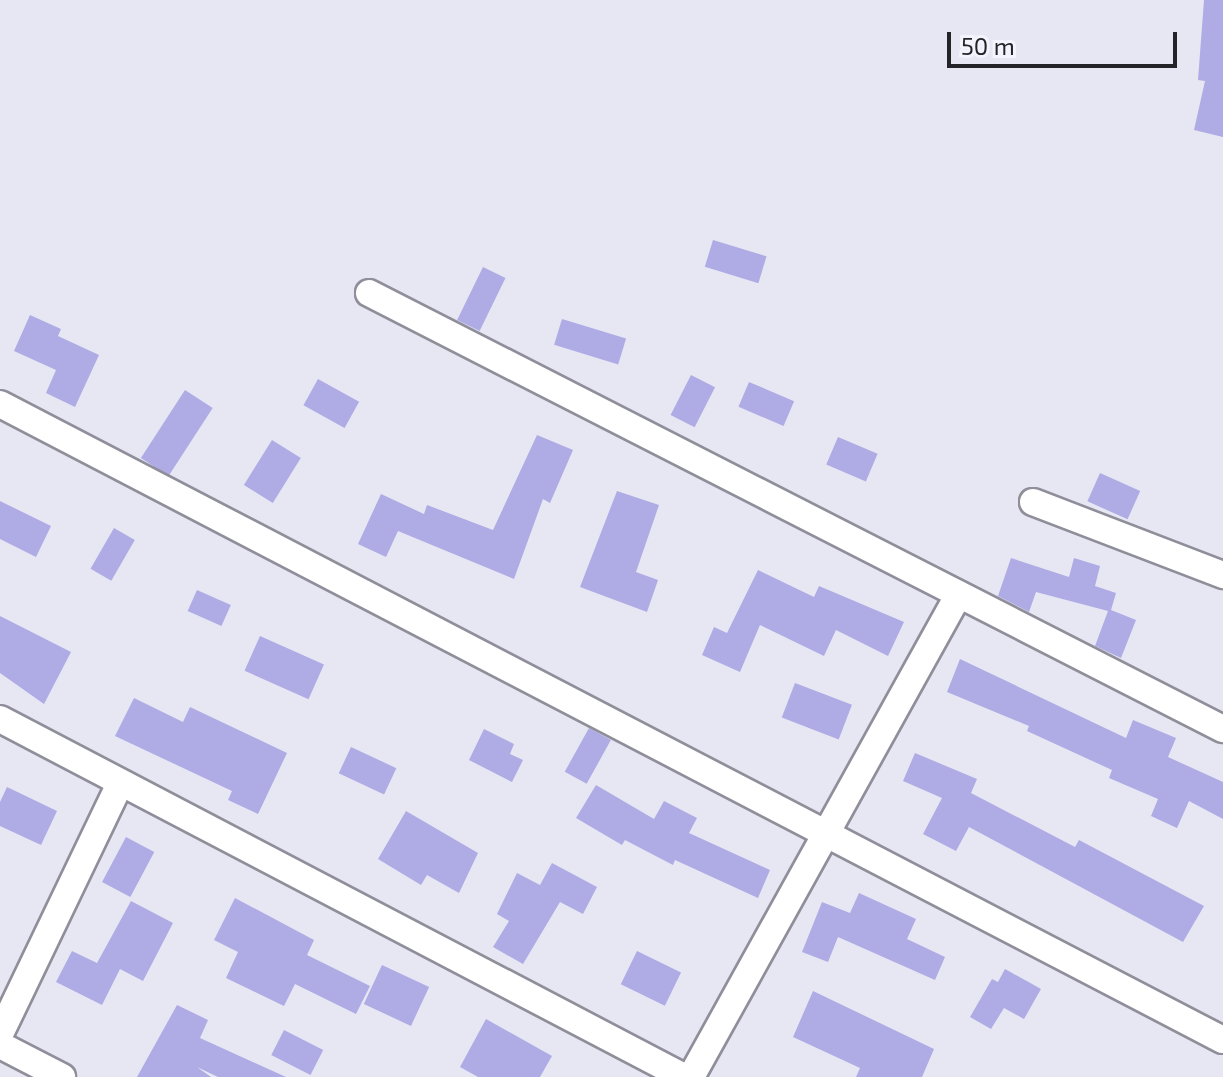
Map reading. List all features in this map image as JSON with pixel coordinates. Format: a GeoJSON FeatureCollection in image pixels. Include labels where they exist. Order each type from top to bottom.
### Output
{"type":"FeatureCollection","features":[{"type":"Feature","properties":{"kind":"street"},"geometry":{"type":"LineString","coordinates":[[369,293],[1223,729]]}},
{"type":"Feature","properties":{"kind":"street"},"geometry":{"type":"LineString","coordinates":[[0,404],[1223,1040]]}},
{"type":"Feature","properties":{"kind":"street"},"geometry":{"type":"LineString","coordinates":[[1033,502],[1223,575]]}},
{"type":"Feature","properties":{"kind":"street"},"geometry":{"type":"LineString","coordinates":[[691,1077],[959,594]]}},
{"type":"Feature","properties":{"kind":"street"},"geometry":{"type":"LineString","coordinates":[[0,719],[684,1077]]}},
{"type":"Feature","properties":{"kind":"street"},"geometry":{"type":"LineString","coordinates":[[0,1034],[120,783]]}},
{"type":"Feature","properties":{"kind":"street"},"geometry":{"type":"LineString","coordinates":[[0,1045],[62,1077]]}},
{"type":"Feature","properties":{"kind":"building"},"geometry":{"type":"Polygon","coordinates":[[[1204,0],[1223,0],[1223,137],[1194,130],[1205,81],[1198,80],[1204,0]]]}},
{"type":"Feature","properties":{"kind":"building"},"geometry":{"type":"Polygon","coordinates":[[[713,240],[767,256],[758,283],[705,267],[713,240]]]}},
{"type":"Feature","properties":{"kind":"building"},"geometry":{"type":"Polygon","coordinates":[[[483,267],[505,278],[480,331],[457,320],[483,267]]]}},
{"type":"Feature","properties":{"kind":"building"},"geometry":{"type":"Polygon","coordinates":[[[30,315],[61,329],[58,336],[99,355],[75,407],[46,393],[56,370],[14,351],[30,315]]]}},
{"type":"Feature","properties":{"kind":"building"},"geometry":{"type":"Polygon","coordinates":[[[562,319],[626,339],[618,364],[554,345],[562,319]]]}},
{"type":"Feature","properties":{"kind":"building"},"geometry":{"type":"Polygon","coordinates":[[[691,375],[715,387],[695,427],[671,415],[691,375]]]}},
{"type":"Feature","properties":{"kind":"building"},"geometry":{"type":"Polygon","coordinates":[[[318,379],[359,402],[345,428],[303,405],[318,379]]]}},
{"type":"Feature","properties":{"kind":"building"},"geometry":{"type":"Polygon","coordinates":[[[749,382],[794,401],[784,426],[738,407],[749,382]]]}},
{"type":"Feature","properties":{"kind":"building"},"geometry":{"type":"Polygon","coordinates":[[[185,390],[213,408],[169,476],[141,458],[185,390]]]}},
{"type":"Feature","properties":{"kind":"building"},"geometry":{"type":"Polygon","coordinates":[[[537,435],[573,450],[550,503],[543,499],[514,579],[398,531],[386,557],[358,544],[381,494],[424,514],[427,505],[493,530],[537,435]]]}},
{"type":"Feature","properties":{"kind":"building"},"geometry":{"type":"Polygon","coordinates":[[[838,437],[878,454],[866,481],[826,465],[838,437]]]}},
{"type":"Feature","properties":{"kind":"building"},"geometry":{"type":"Polygon","coordinates":[[[272,440],[301,458],[273,503],[244,485],[272,440]]]}},
{"type":"Feature","properties":{"kind":"building"},"geometry":{"type":"Polygon","coordinates":[[[1100,473],[1140,491],[1128,519],[1087,501],[1100,473]]]}},
{"type":"Feature","properties":{"kind":"building"},"geometry":{"type":"Polygon","coordinates":[[[617,491],[659,505],[636,572],[658,580],[647,612],[580,587],[617,491]]]}},
{"type":"Feature","properties":{"kind":"building"},"geometry":{"type":"Polygon","coordinates":[[[0,501],[51,526],[36,557],[0,539],[0,501]]]}},
{"type":"Feature","properties":{"kind":"building"},"geometry":{"type":"Polygon","coordinates":[[[114,528],[135,540],[111,581],[90,569],[114,528]]]}},
{"type":"Feature","properties":{"kind":"building"},"geometry":{"type":"Polygon","coordinates":[[[1011,558],[1069,577],[1074,558],[1100,566],[1095,586],[1116,593],[1111,610],[1136,620],[1121,658],[1095,646],[1108,611],[1036,592],[1029,612],[998,596],[1011,558]]]}},
{"type":"Feature","properties":{"kind":"building"},"geometry":{"type":"Polygon","coordinates":[[[758,570],[814,597],[819,586],[904,622],[888,656],[836,630],[824,656],[760,625],[740,672],[702,655],[714,627],[727,633],[758,570]]]}},
{"type":"Feature","properties":{"kind":"building"},"geometry":{"type":"Polygon","coordinates":[[[197,590],[231,605],[221,626],[188,611],[197,590]]]}},
{"type":"Feature","properties":{"kind":"building"},"geometry":{"type":"Polygon","coordinates":[[[0,616],[71,652],[44,704],[0,673],[0,616]]]}},
{"type":"Feature","properties":{"kind":"building"},"geometry":{"type":"Polygon","coordinates":[[[260,636],[324,664],[308,699],[245,671],[260,636]]]}},
{"type":"Feature","properties":{"kind":"building"},"geometry":{"type":"Polygon","coordinates":[[[960,659],[1126,738],[1133,720],[1176,738],[1168,757],[1223,782],[1223,819],[1189,801],[1177,828],[1151,816],[1158,799],[1109,778],[1112,770],[1027,731],[1029,726],[947,692],[960,659]]]}},
{"type":"Feature","properties":{"kind":"building"},"geometry":{"type":"Polygon","coordinates":[[[795,683],[852,705],[839,739],[782,718],[795,683]]]}},
{"type":"Feature","properties":{"kind":"building"},"geometry":{"type":"Polygon","coordinates":[[[134,698],[183,722],[190,707],[287,753],[258,814],[228,800],[232,791],[115,736],[134,698]]]}},
{"type":"Feature","properties":{"kind":"building"},"geometry":{"type":"Polygon","coordinates":[[[589,728],[611,740],[587,784],[565,772],[589,728]]]}},
{"type":"Feature","properties":{"kind":"building"},"geometry":{"type":"Polygon","coordinates":[[[484,729],[514,744],[510,754],[523,760],[512,782],[469,760],[484,729]]]}},
{"type":"Feature","properties":{"kind":"building"},"geometry":{"type":"Polygon","coordinates":[[[351,747],[396,768],[384,794],[339,773],[351,747]]]}},
{"type":"Feature","properties":{"kind":"building"},"geometry":{"type":"Polygon","coordinates":[[[915,753],[977,779],[971,793],[1075,847],[1079,840],[1204,906],[1183,942],[969,827],[956,851],[923,834],[942,798],[903,781],[915,753]]]}},
{"type":"Feature","properties":{"kind":"building"},"geometry":{"type":"Polygon","coordinates":[[[596,785],[654,819],[664,801],[697,818],[689,833],[770,870],[758,898],[675,860],[673,865],[625,840],[622,845],[576,818],[596,785]]]}},
{"type":"Feature","properties":{"kind":"building"},"geometry":{"type":"Polygon","coordinates":[[[7,787],[57,811],[41,845],[0,826],[0,802],[7,787]]]}},
{"type":"Feature","properties":{"kind":"building"},"geometry":{"type":"Polygon","coordinates":[[[406,811],[478,853],[459,893],[427,875],[421,885],[378,859],[406,811]]]}},
{"type":"Feature","properties":{"kind":"building"},"geometry":{"type":"Polygon","coordinates":[[[126,837],[154,852],[130,897],[102,882],[126,837]]]}},
{"type":"Feature","properties":{"kind":"building"},"geometry":{"type":"Polygon","coordinates":[[[552,863],[597,887],[583,914],[560,902],[523,964],[493,947],[509,921],[497,914],[517,873],[540,885],[552,863]]]}},
{"type":"Feature","properties":{"kind":"building"},"geometry":{"type":"Polygon","coordinates":[[[859,893],[916,919],[907,939],[945,957],[935,980],[838,937],[828,962],[802,952],[822,902],[850,913],[859,893]]]}},
{"type":"Feature","properties":{"kind":"building"},"geometry":{"type":"Polygon","coordinates":[[[235,898],[314,940],[307,955],[370,986],[356,1014],[295,984],[284,1006],[226,978],[238,952],[214,940],[235,898]]]}},
{"type":"Feature","properties":{"kind":"building"},"geometry":{"type":"Polygon","coordinates":[[[131,901],[173,923],[143,981],[120,969],[102,1005],[56,982],[72,951],[97,963],[131,901]]]}},
{"type":"Feature","properties":{"kind":"building"},"geometry":{"type":"Polygon","coordinates":[[[637,951],[681,972],[665,1006],[621,984],[637,951]]]}},
{"type":"Feature","properties":{"kind":"building"},"geometry":{"type":"Polygon","coordinates":[[[382,965],[429,987],[411,1026],[364,1004],[382,965]]]}},
{"type":"Feature","properties":{"kind":"building"},"geometry":{"type":"Polygon","coordinates":[[[1005,969],[1041,989],[1024,1019],[1004,1008],[991,1029],[970,1017],[992,979],[998,982],[1005,969]]]}},
{"type":"Feature","properties":{"kind":"building"},"geometry":{"type":"Polygon","coordinates":[[[813,991],[934,1049],[922,1077],[856,1077],[860,1068],[793,1037],[813,991]]]}},
{"type":"Feature","properties":{"kind":"building"},"geometry":{"type":"Polygon","coordinates":[[[177,1005],[208,1020],[200,1038],[286,1077],[218,1077],[197,1067],[211,1077],[137,1077],[177,1005]]]}},
{"type":"Feature","properties":{"kind":"building"},"geometry":{"type":"Polygon","coordinates":[[[486,1019],[552,1056],[540,1077],[478,1077],[460,1067],[486,1019]]]}},
{"type":"Feature","properties":{"kind":"building"},"geometry":{"type":"Polygon","coordinates":[[[284,1030],[323,1050],[310,1075],[271,1055],[284,1030]]]}}]}
